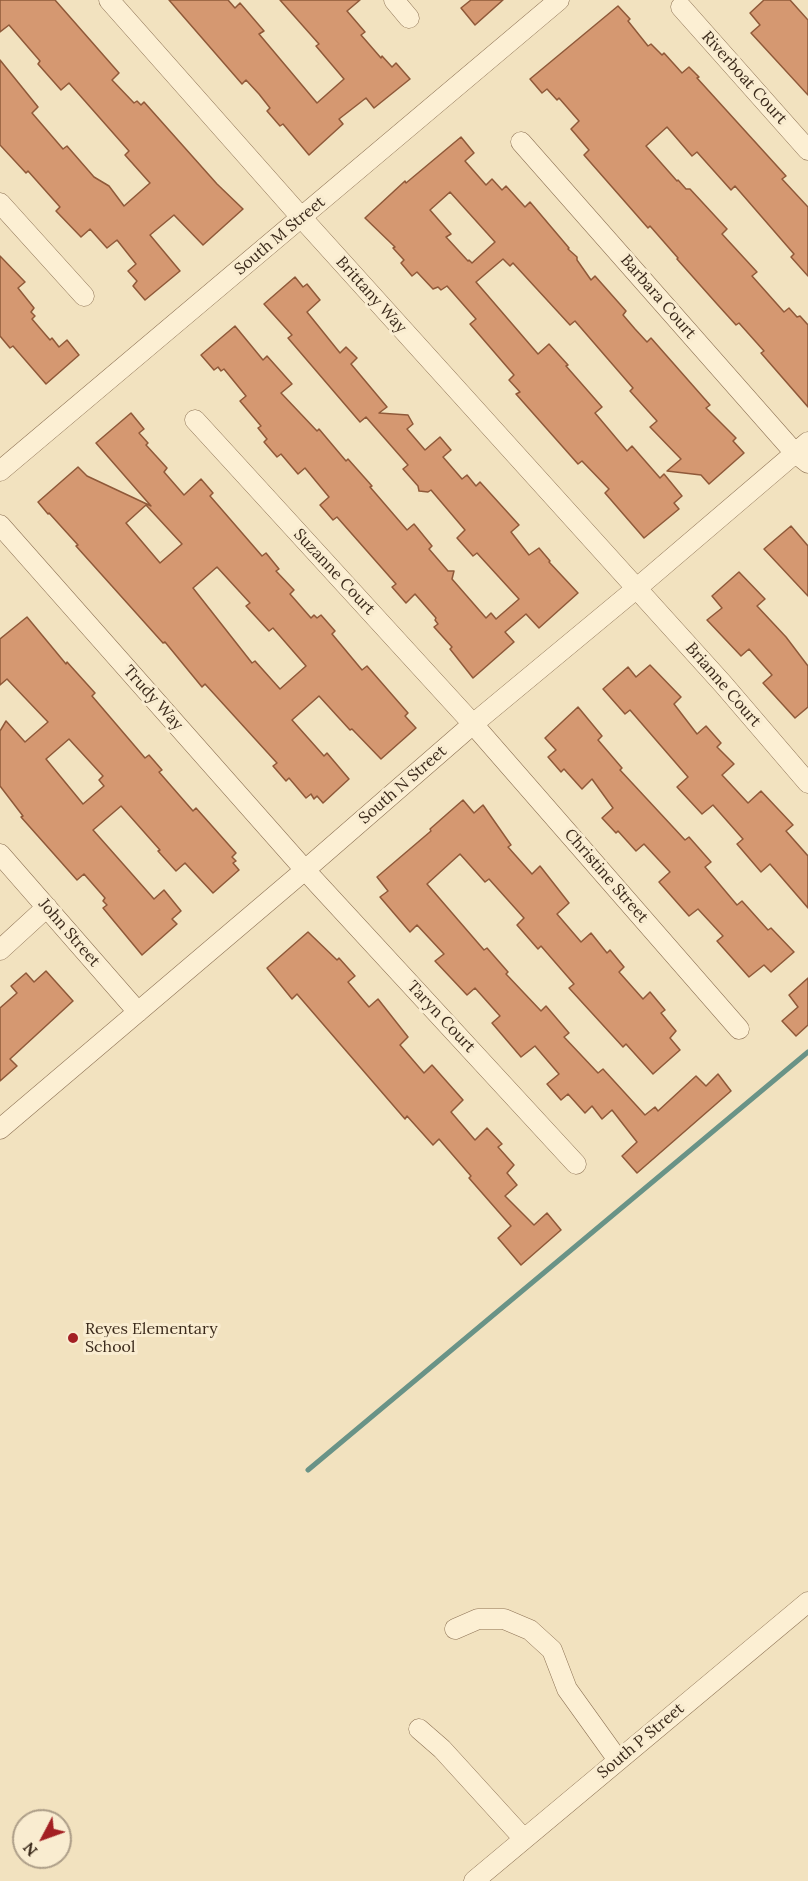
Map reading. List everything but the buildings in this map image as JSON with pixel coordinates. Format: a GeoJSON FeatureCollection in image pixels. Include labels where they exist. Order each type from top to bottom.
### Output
{"type":"FeatureCollection","features":[{"type":"Feature","properties":{"kind":"street","name":"Brittany Way"},"geometry":{"type":"LineString","coordinates":[[108,0],[637,588]]}},
{"type":"Feature","properties":{"kind":"street"},"geometry":{"type":"LineString","coordinates":[[394,0],[409,18]]}},
{"type":"Feature","properties":{"kind":"street","name":"South M Street"},"geometry":{"type":"LineString","coordinates":[[0,471],[559,0]]}},
{"type":"Feature","properties":{"kind":"street","name":"Riverboat Court"},"geometry":{"type":"LineString","coordinates":[[681,6],[808,150]]}},
{"type":"Feature","properties":{"kind":"street","name":"Barbara Court"},"geometry":{"type":"LineString","coordinates":[[521,142],[804,452]]}},
{"type":"Feature","properties":{"kind":"street"},"geometry":{"type":"LineString","coordinates":[[0,203],[84,296]]}},
{"type":"Feature","properties":{"kind":"street","name":"Suzanne Court"},"geometry":{"type":"LineString","coordinates":[[195,420],[473,724]]}},
{"type":"Feature","properties":{"kind":"street","name":"South N Street"},"geometry":{"type":"LineString","coordinates":[[0,1129],[473,724],[804,452]]}},
{"type":"Feature","properties":{"kind":"street","name":"Trudy Way"},"geometry":{"type":"LineString","coordinates":[[0,525],[305,870]]}},
{"type":"Feature","properties":{"kind":"street","name":"Brianne Court"},"geometry":{"type":"LineString","coordinates":[[637,588],[808,783]]}},
{"type":"Feature","properties":{"kind":"street","name":"Christine Street"},"geometry":{"type":"LineString","coordinates":[[473,724],[739,1029]]}},
{"type":"Feature","properties":{"kind":"street","name":"John Street"},"geometry":{"type":"LineString","coordinates":[[0,854],[138,1012]]}},
{"type":"Feature","properties":{"kind":"street","name":"Taryn Court"},"geometry":{"type":"LineString","coordinates":[[305,870],[576,1164]]}},
{"type":"Feature","properties":{"kind":"street"},"geometry":{"type":"LineString","coordinates":[[0,950],[47,907]]}},
{"type":"Feature","properties":{"kind":"street","name":"South P Street"},"geometry":{"type":"LineString","coordinates":[[474,1881],[808,1602]]}},
{"type":"Feature","properties":{"kind":"street"},"geometry":{"type":"LineString","coordinates":[[455,1629],[478,1619],[504,1619],[530,1630],[552,1650],[567,1689],[618,1760]]}},
{"type":"Feature","properties":{"kind":"street"},"geometry":{"type":"LineString","coordinates":[[419,1729],[442,1749],[524,1839]]}},
{"type":"Feature","properties":{"kind":"waterway"},"geometry":{"type":"LineString","coordinates":[[308,1470],[808,1052]]}},
{"type":"Feature","properties":{"kind":"place","name":"Reyes Elementary School"},"geometry":{"type":"Point","coordinates":[73,1338]}}]}
